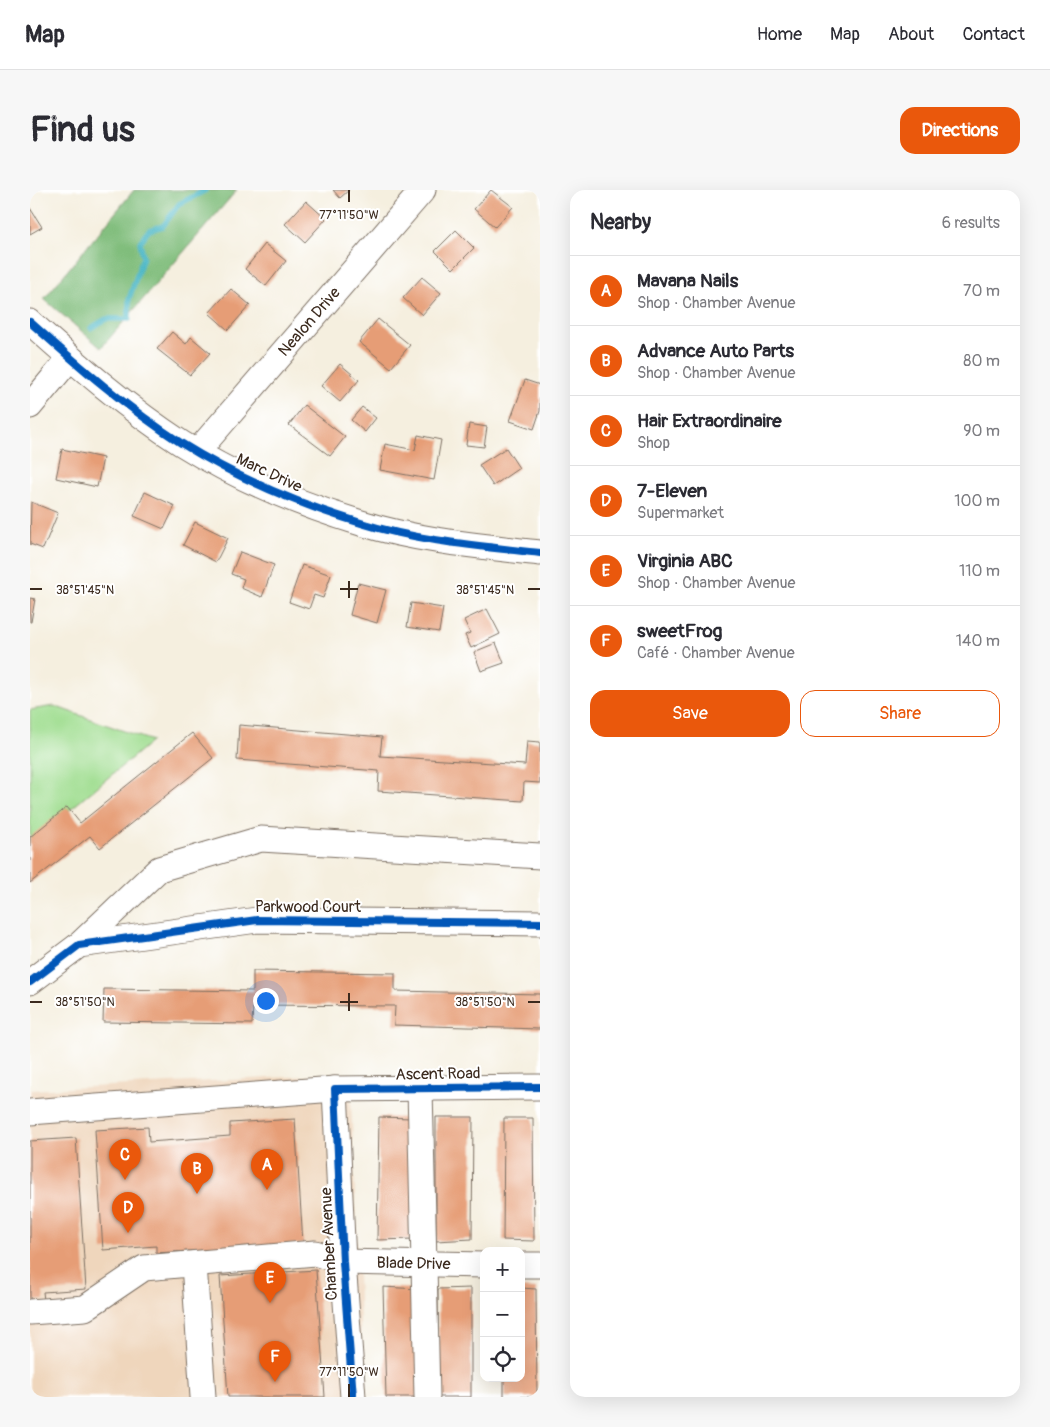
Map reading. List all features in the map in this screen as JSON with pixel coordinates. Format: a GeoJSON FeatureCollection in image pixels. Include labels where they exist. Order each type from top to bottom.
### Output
{"type":"FeatureCollection","features":[{"type":"Feature","properties":{"kind":"street","name":"Nealon Drive"},"geometry":{"type":"LineString","coordinates":[[197,452],[423,190]]}},
{"type":"Feature","properties":{"kind":"street","name":"Marc Drive"},"geometry":{"type":"LineString","coordinates":[[30,322],[70,358],[145,418],[197,452],[246,480],[300,503],[362,524],[468,545],[540,553]]}},
{"type":"Feature","properties":{"kind":"street"},"geometry":{"type":"LineString","coordinates":[[30,406],[70,358]]}},
{"type":"Feature","properties":{"kind":"street","name":"Parkwood Court"},"geometry":{"type":"LineString","coordinates":[[30,982],[79,945],[158,868],[261,839],[540,856]]}},
{"type":"Feature","properties":{"kind":"street","name":"Parkwood Court"},"geometry":{"type":"LineString","coordinates":[[79,945],[257,920],[540,924]]}},
{"type":"Feature","properties":{"kind":"street","name":"Ascent Road"},"geometry":{"type":"LineString","coordinates":[[30,1112],[335,1089],[540,1087]]}},
{"type":"Feature","properties":{"kind":"street"},"geometry":{"type":"LineString","coordinates":[[420,1088],[426,1397]]}},
{"type":"Feature","properties":{"kind":"street","name":"Chamber Avenue"},"geometry":{"type":"LineString","coordinates":[[335,1089],[343,1262],[353,1397]]}},
{"type":"Feature","properties":{"kind":"street","name":"Blade Drive"},"geometry":{"type":"LineString","coordinates":[[30,1312],[72,1311],[86,1308],[144,1268],[315,1253],[343,1262],[480,1264]]}},
{"type":"Feature","properties":{"kind":"street"},"geometry":{"type":"LineString","coordinates":[[194,1264],[203,1397]]}},
{"type":"Feature","properties":{"kind":"street"},"geometry":{"type":"LineString","coordinates":[[525,1265],[540,1265]]}},
{"type":"Feature","properties":{"kind":"shaded area"},"geometry":{"type":"Polygon","coordinates":[[[350,1074],[363,1397],[30,1397],[30,1090],[350,1074]]]}},
{"type":"Feature","properties":{"kind":"green space"},"geometry":{"type":"Polygon","coordinates":[[[134,190],[237,190],[101,348],[44,299],[134,190]]]}},
{"type":"Feature","properties":{"kind":"green space"},"geometry":{"type":"Polygon","coordinates":[[[54,706],[152,741],[30,843],[30,710],[54,706]]]}},
{"type":"Feature","properties":{"kind":"building"},"geometry":{"type":"Polygon","coordinates":[[[333,190],[349,190],[340,198],[333,190]]]}},
{"type":"Feature","properties":{"kind":"building"},"geometry":{"type":"Polygon","coordinates":[[[491,190],[513,207],[495,227],[474,209],[491,190]]]}},
{"type":"Feature","properties":{"kind":"building"},"geometry":{"type":"Polygon","coordinates":[[[306,201],[326,219],[305,242],[285,224],[306,201]]]}},
{"type":"Feature","properties":{"kind":"building"},"geometry":{"type":"Polygon","coordinates":[[[30,208],[42,227],[30,234],[30,208]]]}},
{"type":"Feature","properties":{"kind":"building"},"geometry":{"type":"Polygon","coordinates":[[[456,230],[474,248],[453,269],[435,251],[456,230]]]}},
{"type":"Feature","properties":{"kind":"building"},"geometry":{"type":"Polygon","coordinates":[[[265,244],[286,261],[266,286],[245,269],[265,244]]]}},
{"type":"Feature","properties":{"kind":"building"},"geometry":{"type":"Polygon","coordinates":[[[422,277],[441,293],[422,315],[403,298],[422,277]]]}},
{"type":"Feature","properties":{"kind":"building"},"geometry":{"type":"Polygon","coordinates":[[[231,289],[250,305],[228,330],[209,313],[231,289]]]}},
{"type":"Feature","properties":{"kind":"building"},"geometry":{"type":"Polygon","coordinates":[[[378,319],[410,345],[391,368],[359,342],[378,319]]]}},
{"type":"Feature","properties":{"kind":"building"},"geometry":{"type":"Polygon","coordinates":[[[172,332],[186,344],[191,337],[210,353],[190,375],[157,349],[172,332]]]}},
{"type":"Feature","properties":{"kind":"building"},"geometry":{"type":"Polygon","coordinates":[[[340,364],[359,380],[340,402],[321,386],[340,364]]]}},
{"type":"Feature","properties":{"kind":"building"},"geometry":{"type":"Polygon","coordinates":[[[525,380],[540,385],[540,411],[534,429],[510,421],[525,380]]]}},
{"type":"Feature","properties":{"kind":"building"},"geometry":{"type":"Polygon","coordinates":[[[304,405],[345,437],[330,456],[289,425],[304,405]]]}},
{"type":"Feature","properties":{"kind":"building"},"geometry":{"type":"Polygon","coordinates":[[[362,407],[376,418],[365,432],[351,420],[362,407]]]}},
{"type":"Feature","properties":{"kind":"building"},"geometry":{"type":"Polygon","coordinates":[[[469,424],[487,427],[484,447],[466,445],[469,424]]]}},
{"type":"Feature","properties":{"kind":"building"},"geometry":{"type":"Polygon","coordinates":[[[418,435],[441,440],[434,480],[380,470],[385,444],[415,450],[418,435]]]}},
{"type":"Feature","properties":{"kind":"building"},"geometry":{"type":"Polygon","coordinates":[[[506,448],[519,468],[493,486],[479,465],[506,448]]]}},
{"type":"Feature","properties":{"kind":"building"},"geometry":{"type":"Polygon","coordinates":[[[62,449],[103,458],[97,487],[56,478],[62,449]]]}},
{"type":"Feature","properties":{"kind":"building"},"geometry":{"type":"Polygon","coordinates":[[[145,492],[175,506],[164,529],[134,516],[145,492]]]}},
{"type":"Feature","properties":{"kind":"building"},"geometry":{"type":"Polygon","coordinates":[[[31,502],[58,513],[43,549],[30,544],[31,502]]]}},
{"type":"Feature","properties":{"kind":"building"},"geometry":{"type":"Polygon","coordinates":[[[195,522],[228,538],[216,562],[183,545],[195,522]]]}},
{"type":"Feature","properties":{"kind":"building"},"geometry":{"type":"Polygon","coordinates":[[[240,552],[274,565],[262,597],[241,588],[244,579],[231,574],[240,552]]]}},
{"type":"Feature","properties":{"kind":"building"},"geometry":{"type":"Polygon","coordinates":[[[302,565],[331,575],[323,598],[314,595],[309,609],[289,602],[302,565]]]}},
{"type":"Feature","properties":{"kind":"building"},"geometry":{"type":"Polygon","coordinates":[[[358,583],[386,590],[377,623],[350,615],[358,583]]]}},
{"type":"Feature","properties":{"kind":"building"},"geometry":{"type":"Polygon","coordinates":[[[30,598],[35,599],[31,622],[30,622],[30,598]]]}},
{"type":"Feature","properties":{"kind":"building"},"geometry":{"type":"Polygon","coordinates":[[[411,603],[443,608],[439,632],[407,627],[411,603]]]}},
{"type":"Feature","properties":{"kind":"building"},"geometry":{"type":"Polygon","coordinates":[[[487,609],[500,634],[471,648],[465,635],[470,633],[464,620],[487,609]]]}},
{"type":"Feature","properties":{"kind":"building"},"geometry":{"type":"Polygon","coordinates":[[[496,643],[504,663],[481,671],[474,652],[496,643]]]}},
{"type":"Feature","properties":{"kind":"building"},"geometry":{"type":"Polygon","coordinates":[[[239,725],[382,737],[380,756],[525,765],[527,741],[540,742],[540,783],[524,782],[523,801],[378,791],[379,771],[237,760],[239,725]]]}},
{"type":"Feature","properties":{"kind":"building"},"geometry":{"type":"Polygon","coordinates":[[[192,733],[213,758],[100,848],[90,836],[30,883],[30,837],[67,807],[80,823],[192,733]]]}},
{"type":"Feature","properties":{"kind":"building"},"geometry":{"type":"Polygon","coordinates":[[[253,971],[395,973],[395,991],[540,994],[540,1029],[394,1025],[395,1006],[253,1005],[252,1024],[103,1022],[104,989],[253,991],[253,971]]]}},
{"type":"Feature","properties":{"kind":"building"},"geometry":{"type":"Polygon","coordinates":[[[379,1117],[412,1118],[414,1239],[377,1240],[379,1117]]]}},
{"type":"Feature","properties":{"kind":"building"},"geometry":{"type":"Polygon","coordinates":[[[436,1117],[473,1117],[472,1239],[436,1241],[436,1117]]]}},
{"type":"Feature","properties":{"kind":"building"},"geometry":{"type":"Polygon","coordinates":[[[504,1118],[533,1118],[534,1241],[503,1240],[504,1118]]]}},
{"type":"Feature","properties":{"kind":"building"},"geometry":{"type":"Polygon","coordinates":[[[295,1119],[303,1244],[156,1253],[156,1246],[103,1250],[95,1130],[148,1127],[149,1142],[230,1136],[230,1123],[295,1119]]]}},
{"type":"Feature","properties":{"kind":"building"},"geometry":{"type":"Polygon","coordinates":[[[76,1138],[86,1289],[43,1292],[44,1300],[30,1301],[30,1141],[76,1138]]]}},
{"type":"Feature","properties":{"kind":"building"},"geometry":{"type":"Polygon","coordinates":[[[316,1270],[325,1397],[228,1397],[220,1276],[316,1270]]]}},
{"type":"Feature","properties":{"kind":"building"},"geometry":{"type":"Polygon","coordinates":[[[383,1287],[418,1289],[418,1397],[386,1397],[383,1287]]]}},
{"type":"Feature","properties":{"kind":"building"},"geometry":{"type":"Polygon","coordinates":[[[471,1288],[471,1397],[439,1397],[438,1289],[471,1288]]]}},
{"type":"Feature","properties":{"kind":"building"},"geometry":{"type":"Polygon","coordinates":[[[525,1288],[536,1289],[537,1397],[504,1397],[504,1382],[525,1382],[525,1288]]]}},
{"type":"Feature","properties":{"kind":"waterway"},"geometry":{"type":"LineString","coordinates":[[91,328],[106,319],[129,319],[129,299],[143,257],[140,242],[149,230],[163,226],[179,204],[206,190]]}},
{"type":"Feature","properties":{"kind":"cycle path"},"geometry":{"type":"LineString","coordinates":[[30,322],[103,386],[161,430],[202,456],[268,489],[337,516],[383,529],[449,542],[540,553]]}},
{"type":"Feature","properties":{"kind":"cycle path"},"geometry":{"type":"LineString","coordinates":[[30,982],[79,945],[257,920],[540,923]]}},
{"type":"Feature","properties":{"kind":"cycle path"},"geometry":{"type":"LineString","coordinates":[[353,1397],[343,1262],[335,1089],[540,1087]]}},
{"type":"Feature","properties":{"kind":"place","name":"Hair Extraordinaire"},"geometry":{"type":"Point","coordinates":[125,1180]}},
{"type":"Feature","properties":{"kind":"place","name":"Mavana Nails"},"geometry":{"type":"Point","coordinates":[267,1190]}},
{"type":"Feature","properties":{"kind":"place","name":"Advance Auto Parts"},"geometry":{"type":"Point","coordinates":[197,1194]}},
{"type":"Feature","properties":{"kind":"place","name":"7-Eleven"},"geometry":{"type":"Point","coordinates":[128,1233]}},
{"type":"Feature","properties":{"kind":"place","name":"Virginia ABC"},"geometry":{"type":"Point","coordinates":[270,1303]}},
{"type":"Feature","properties":{"kind":"place","name":"sweetFrog"},"geometry":{"type":"Point","coordinates":[275,1382]}}]}
